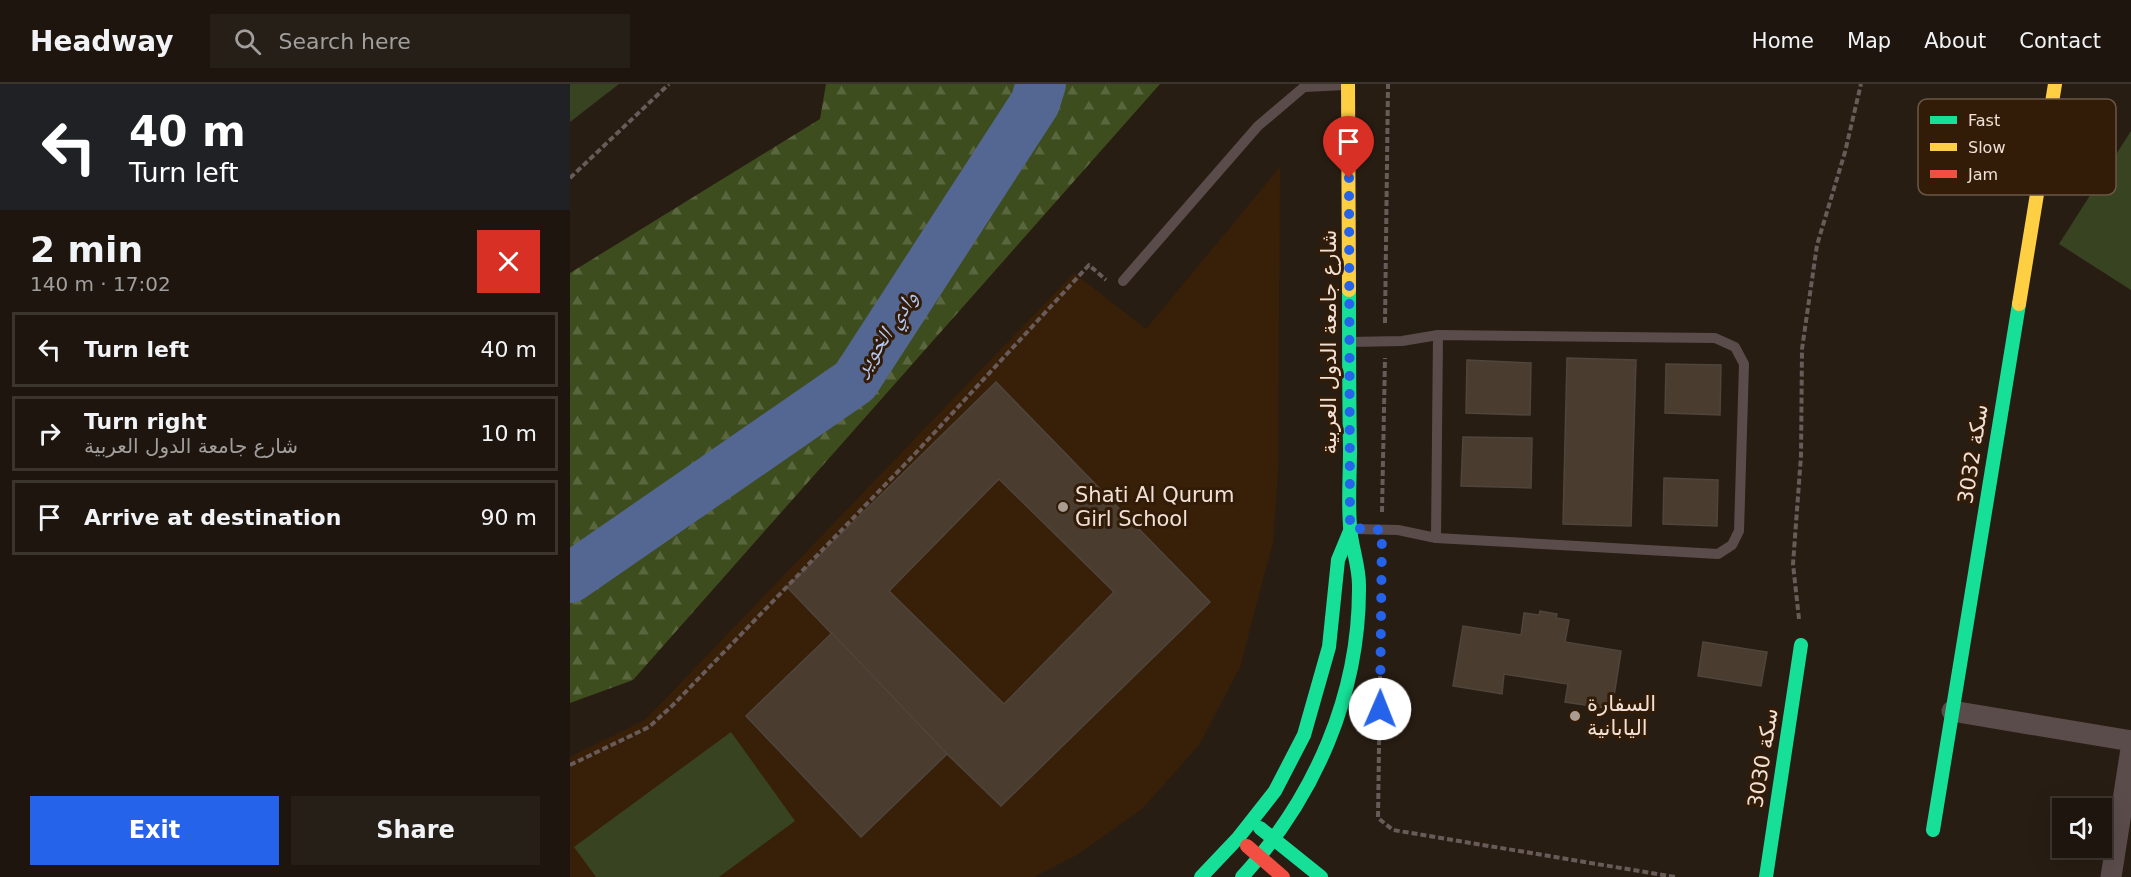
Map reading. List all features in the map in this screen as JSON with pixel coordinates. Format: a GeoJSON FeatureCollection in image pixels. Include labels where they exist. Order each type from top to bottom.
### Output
{"type":"FeatureCollection","features":[{"type":"Feature","properties":{"kind":"street","name":"شارع جامعة الدول العربية"},"geometry":{"type":"LineString","coordinates":[[1242,877],[1262,859],[1275,841],[1318,765],[1338,717],[1353,658],[1359,584],[1350,528],[1348,84]]}},
{"type":"Feature","properties":{"kind":"street","name":"سكة 3032"},"geometry":{"type":"LineString","coordinates":[[2053,99],[2055,84]]}},
{"type":"Feature","properties":{"kind":"street","name":"سكة 3032"},"geometry":{"type":"LineString","coordinates":[[1933,830],[2037,195]]}},
{"type":"Feature","properties":{"kind":"street","name":"شارع جامعة الدول العربية"},"geometry":{"type":"LineString","coordinates":[[1201,877],[1238,838],[1275,791],[1304,735],[1329,647],[1338,560],[1350,528]]}},
{"type":"Feature","properties":{"kind":"street","name":"سكة 3030"},"geometry":{"type":"LineString","coordinates":[[1766,877],[1801,645]]}},
{"type":"Feature","properties":{"kind":"street"},"geometry":{"type":"LineString","coordinates":[[1952,711],[2131,741]]}},
{"type":"Feature","properties":{"kind":"street"},"geometry":{"type":"LineString","coordinates":[[2111,877],[2131,748]]}},
{"type":"Feature","properties":{"kind":"street"},"geometry":{"type":"LineString","coordinates":[[1251,821],[1321,877]]}},
{"type":"Feature","properties":{"kind":"street"},"geometry":{"type":"LineString","coordinates":[[1238,838],[1283,877]]}},
{"type":"Feature","properties":{"kind":"lane"},"geometry":{"type":"LineString","coordinates":[[1123,281],[1258,126],[1304,87],[1348,84]]}},
{"type":"Feature","properties":{"kind":"lane"},"geometry":{"type":"LineString","coordinates":[[1436,538],[1438,335]]}},
{"type":"Feature","properties":{"kind":"lane"},"geometry":{"type":"LineString","coordinates":[[1350,342],[1438,335],[1715,338],[1735,347],[1744,364],[1739,531],[1732,546],[1718,554],[1436,538],[1350,528]]}},
{"type":"Feature","properties":{"kind":"path"},"geometry":{"type":"LineString","coordinates":[[570,178],[669,84]]}},
{"type":"Feature","properties":{"kind":"path"},"geometry":{"type":"LineString","coordinates":[[1382,530],[1388,84]]}},
{"type":"Feature","properties":{"kind":"path"},"geometry":{"type":"LineString","coordinates":[[1801,645],[1793,564],[1801,456],[1802,349],[1817,245],[1845,152],[1861,84]]}},
{"type":"Feature","properties":{"kind":"path"},"geometry":{"type":"LineString","coordinates":[[570,765],[649,727],[673,705],[879,492],[1089,265],[1116,290],[1123,281]]}},
{"type":"Feature","properties":{"kind":"path"},"geometry":{"type":"LineString","coordinates":[[1380,674],[1378,818],[1384,826],[1393,830],[1675,877]]}},
{"type":"Feature","properties":{"kind":"shaded area","name":"Shati Al Qurum Girl School"},"geometry":{"type":"Polygon","coordinates":[[[1280,167],[1278,472],[1273,542],[1240,667],[1199,745],[1142,809],[1077,855],[1034,877],[570,877],[570,757],[645,720],[1074,273],[1146,329],[1280,167]]]}},
{"type":"Feature","properties":{"kind":"green space"},"geometry":{"type":"Polygon","coordinates":[[[570,84],[619,84],[570,122],[570,84]]]}},
{"type":"Feature","properties":{"kind":"green space"},"geometry":{"type":"Polygon","coordinates":[[[826,84],[1160,84],[633,680],[570,703],[570,273],[820,119],[826,84]]]}},
{"type":"Feature","properties":{"kind":"green space"},"geometry":{"type":"Polygon","coordinates":[[[2131,131],[2131,290],[2059,244],[2090,195],[2116,195],[2116,155],[2131,131]]]}},
{"type":"Feature","properties":{"kind":"green space"},"geometry":{"type":"Polygon","coordinates":[[[731,732],[795,821],[719,877],[596,877],[574,847],[731,732]]]}},
{"type":"Feature","properties":{"kind":"building"},"geometry":{"type":"Polygon","coordinates":[[[1567,358],[1636,360],[1631,526],[1563,524],[1567,358]]]}},
{"type":"Feature","properties":{"kind":"building"},"geometry":{"type":"Polygon","coordinates":[[[1467,360],[1531,363],[1530,415],[1466,413],[1467,360]]]}},
{"type":"Feature","properties":{"kind":"building"},"geometry":{"type":"Polygon","coordinates":[[[1666,364],[1721,365],[1720,415],[1665,413],[1666,364]]]}},
{"type":"Feature","properties":{"kind":"building"},"geometry":{"type":"Polygon","coordinates":[[[996,382],[1210,602],[1001,806],[947,754],[787,587],[996,382]],[[999,479],[889,591],[1004,704],[1114,592],[999,479]]]}},
{"type":"Feature","properties":{"kind":"building"},"geometry":{"type":"Polygon","coordinates":[[[1463,437],[1532,438],[1531,488],[1461,486],[1463,437]]]}},
{"type":"Feature","properties":{"kind":"building"},"geometry":{"type":"Polygon","coordinates":[[[1664,478],[1718,480],[1717,526],[1663,524],[1664,478]]]}},
{"type":"Feature","properties":{"kind":"building"},"geometry":{"type":"Polygon","coordinates":[[[1540,611],[1557,614],[1556,618],[1569,620],[1565,642],[1621,651],[1612,709],[1565,702],[1568,684],[1504,674],[1502,694],[1453,686],[1463,626],[1521,635],[1524,613],[1539,615],[1540,611]]]}},
{"type":"Feature","properties":{"kind":"building"},"geometry":{"type":"Polygon","coordinates":[[[832,633],[947,754],[861,837],[746,716],[832,633]]]}},
{"type":"Feature","properties":{"kind":"building"},"geometry":{"type":"Polygon","coordinates":[[[1703,642],[1767,652],[1761,686],[1698,676],[1703,642]]]}},
{"type":"Feature","properties":{"kind":"waterway","name":"وادي الخوير"},"geometry":{"type":"LineString","coordinates":[[570,578],[855,381],[1035,103],[1041,84]]}},
{"type":"Feature","properties":{"kind":"traffic: fast"},"geometry":{"type":"LineString","coordinates":[[1242,877],[1268,846],[1291,813],[1311,778],[1342,704],[1351,665],[1357,626],[1359,585],[1349,517],[1349,290]]}},
{"type":"Feature","properties":{"kind":"traffic: fast"},"geometry":{"type":"LineString","coordinates":[[1933,830],[2019,304]]}},
{"type":"Feature","properties":{"kind":"traffic: fast"},"geometry":{"type":"LineString","coordinates":[[1201,877],[1238,838],[1275,791],[1304,735],[1329,647],[1338,560],[1350,531]]}},
{"type":"Feature","properties":{"kind":"traffic: fast"},"geometry":{"type":"LineString","coordinates":[[1766,877],[1801,645]]}},
{"type":"Feature","properties":{"kind":"traffic: fast"},"geometry":{"type":"LineString","coordinates":[[1260,828],[1321,877]]}},
{"type":"Feature","properties":{"kind":"traffic: slow"},"geometry":{"type":"LineString","coordinates":[[1348,84],[1349,290]]}},
{"type":"Feature","properties":{"kind":"traffic: slow"},"geometry":{"type":"LineString","coordinates":[[2053,99],[2055,84]]}},
{"type":"Feature","properties":{"kind":"traffic: slow"},"geometry":{"type":"LineString","coordinates":[[2019,304],[2037,195]]}},
{"type":"Feature","properties":{"kind":"traffic: jam"},"geometry":{"type":"LineString","coordinates":[[1247,846],[1283,877]]}},
{"type":"Feature","properties":{"kind":"place","name":"Shati Al Qurum Girl School"},"geometry":{"type":"Point","coordinates":[1063,507]}},
{"type":"Feature","properties":{"kind":"place","name":"السفارة اليابانية"},"geometry":{"type":"Point","coordinates":[1575,716]}},
{"type":"Feature","properties":{"kind":"route"},"geometry":{"type":"LineString","coordinates":[[1349,178],[1350,528],[1382,530],[1380,709]]}}]}
